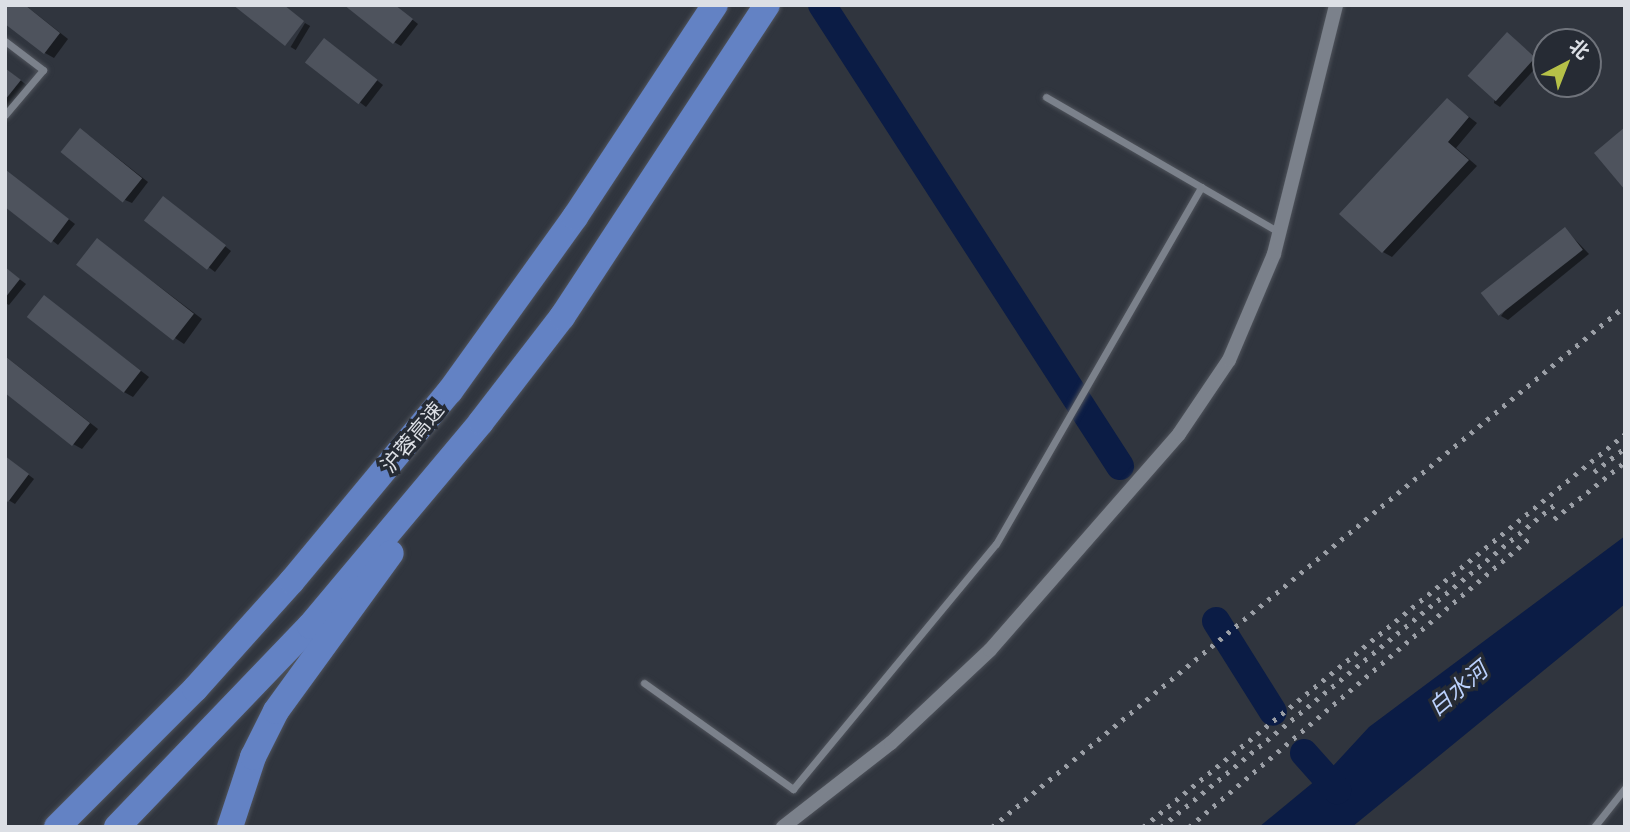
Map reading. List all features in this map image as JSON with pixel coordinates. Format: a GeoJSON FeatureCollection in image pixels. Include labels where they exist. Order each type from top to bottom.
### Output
{"type":"FeatureCollection","features":[{"type":"Feature","properties":{"kind":"highway","name":"沪蓉高速"},"geometry":{"type":"LineString","coordinates":[[57,827],[195,689],[292,581],[450,391],[575,217],[715,5]]}},
{"type":"Feature","properties":{"kind":"highway","name":"沪蓉高速"},"geometry":{"type":"LineString","coordinates":[[117,827],[310,626],[481,422],[562,317],[767,5]]}},
{"type":"Feature","properties":{"kind":"highway"},"geometry":{"type":"LineString","coordinates":[[230,827],[253,757],[276,711],[329,642],[481,422]]}},
{"type":"Feature","properties":{"kind":"street"},"geometry":{"type":"LineString","coordinates":[[783,827],[891,743],[990,650],[1178,434],[1229,360],[1280,232],[1336,5]]}},
{"type":"Feature","properties":{"kind":"lane"},"geometry":{"type":"LineString","coordinates":[[5,41],[43,70],[5,115]]}},
{"type":"Feature","properties":{"kind":"lane"},"geometry":{"type":"LineString","coordinates":[[1046,97],[1280,232]]}},
{"type":"Feature","properties":{"kind":"lane"},"geometry":{"type":"LineString","coordinates":[[645,683],[793,789],[996,544],[1068,426],[1107,351],[1201,187]]}},
{"type":"Feature","properties":{"kind":"lane"},"geometry":{"type":"LineString","coordinates":[[1594,827],[1625,788]]}},
{"type":"Feature","properties":{"kind":"water","name":"白水河"},"geometry":{"type":"Polygon","coordinates":[[[1625,536],[1625,604],[1352,827],[1259,827],[1333,766],[1369,727],[1625,536]]]}},
{"type":"Feature","properties":{"kind":"building"},"geometry":{"type":"Polygon","coordinates":[[[5,5],[25,5],[60,33],[44,54],[5,24],[5,5]]]}},
{"type":"Feature","properties":{"kind":"building"},"geometry":{"type":"Polygon","coordinates":[[[233,5],[284,5],[304,21],[285,46],[233,5]]]}},
{"type":"Feature","properties":{"kind":"building"},"geometry":{"type":"Polygon","coordinates":[[[344,5],[395,5],[413,19],[393,44],[344,5]]]}},
{"type":"Feature","properties":{"kind":"building"},"geometry":{"type":"Polygon","coordinates":[[[1507,32],[1532,55],[1532,61],[1496,101],[1468,76],[1507,32]]]}},
{"type":"Feature","properties":{"kind":"building"},"geometry":{"type":"Polygon","coordinates":[[[324,38],[378,80],[358,104],[305,62],[324,38]]]}},
{"type":"Feature","properties":{"kind":"building"},"geometry":{"type":"Polygon","coordinates":[[[5,68],[21,80],[5,100],[5,68]]]}},
{"type":"Feature","properties":{"kind":"building"},"geometry":{"type":"Polygon","coordinates":[[[1447,98],[1469,117],[1448,142],[1469,160],[1382,253],[1339,214],[1447,98]]]}},
{"type":"Feature","properties":{"kind":"building"},"geometry":{"type":"Polygon","coordinates":[[[1625,127],[1625,190],[1594,153],[1625,127]]]}},
{"type":"Feature","properties":{"kind":"building"},"geometry":{"type":"Polygon","coordinates":[[[80,128],[142,178],[123,202],[60,152],[80,128]]]}},
{"type":"Feature","properties":{"kind":"building"},"geometry":{"type":"Polygon","coordinates":[[[6,170],[69,219],[51,243],[5,207],[6,170]]]}},
{"type":"Feature","properties":{"kind":"building"},"geometry":{"type":"Polygon","coordinates":[[[163,196],[226,245],[207,270],[144,220],[163,196]]]}},
{"type":"Feature","properties":{"kind":"building"},"geometry":{"type":"Polygon","coordinates":[[[1565,227],[1583,250],[1499,316],[1481,293],[1565,227]]]}},
{"type":"Feature","properties":{"kind":"building"},"geometry":{"type":"Polygon","coordinates":[[[97,238],[194,314],[173,341],[76,265],[97,238]]]}},
{"type":"Feature","properties":{"kind":"building"},"geometry":{"type":"Polygon","coordinates":[[[5,267],[20,279],[5,298],[5,267]]]}},
{"type":"Feature","properties":{"kind":"building"},"geometry":{"type":"Polygon","coordinates":[[[44,295],[141,371],[124,393],[27,317],[44,295]]]}},
{"type":"Feature","properties":{"kind":"building"},"geometry":{"type":"Polygon","coordinates":[[[5,356],[90,423],[72,446],[5,393],[5,356]]]}},
{"type":"Feature","properties":{"kind":"building"},"geometry":{"type":"Polygon","coordinates":[[[5,456],[29,474],[8,502],[5,500],[5,456]]]}},
{"type":"Feature","properties":{"kind":"waterway"},"geometry":{"type":"LineString","coordinates":[[822,5],[1120,466]]}},
{"type":"Feature","properties":{"kind":"waterway"},"geometry":{"type":"LineString","coordinates":[[1216,621],[1273,712]]}},
{"type":"Feature","properties":{"kind":"waterway"},"geometry":{"type":"LineString","coordinates":[[1304,753],[1337,790]]}},
{"type":"Feature","properties":{"kind":"railway"},"geometry":{"type":"LineString","coordinates":[[992,827],[1625,306]]}},
{"type":"Feature","properties":{"kind":"railway"},"geometry":{"type":"LineString","coordinates":[[1143,827],[1625,434]]}},
{"type":"Feature","properties":{"kind":"railway"},"geometry":{"type":"LineString","coordinates":[[1594,472],[1625,448]]}},
{"type":"Feature","properties":{"kind":"railway"},"geometry":{"type":"LineString","coordinates":[[1554,519],[1625,462]]}},
{"type":"Feature","properties":{"kind":"railway"},"geometry":{"type":"LineString","coordinates":[[1161,827],[1559,501]]}},
{"type":"Feature","properties":{"kind":"railway"},"geometry":{"type":"LineString","coordinates":[[1189,827],[1529,539]]}}]}
